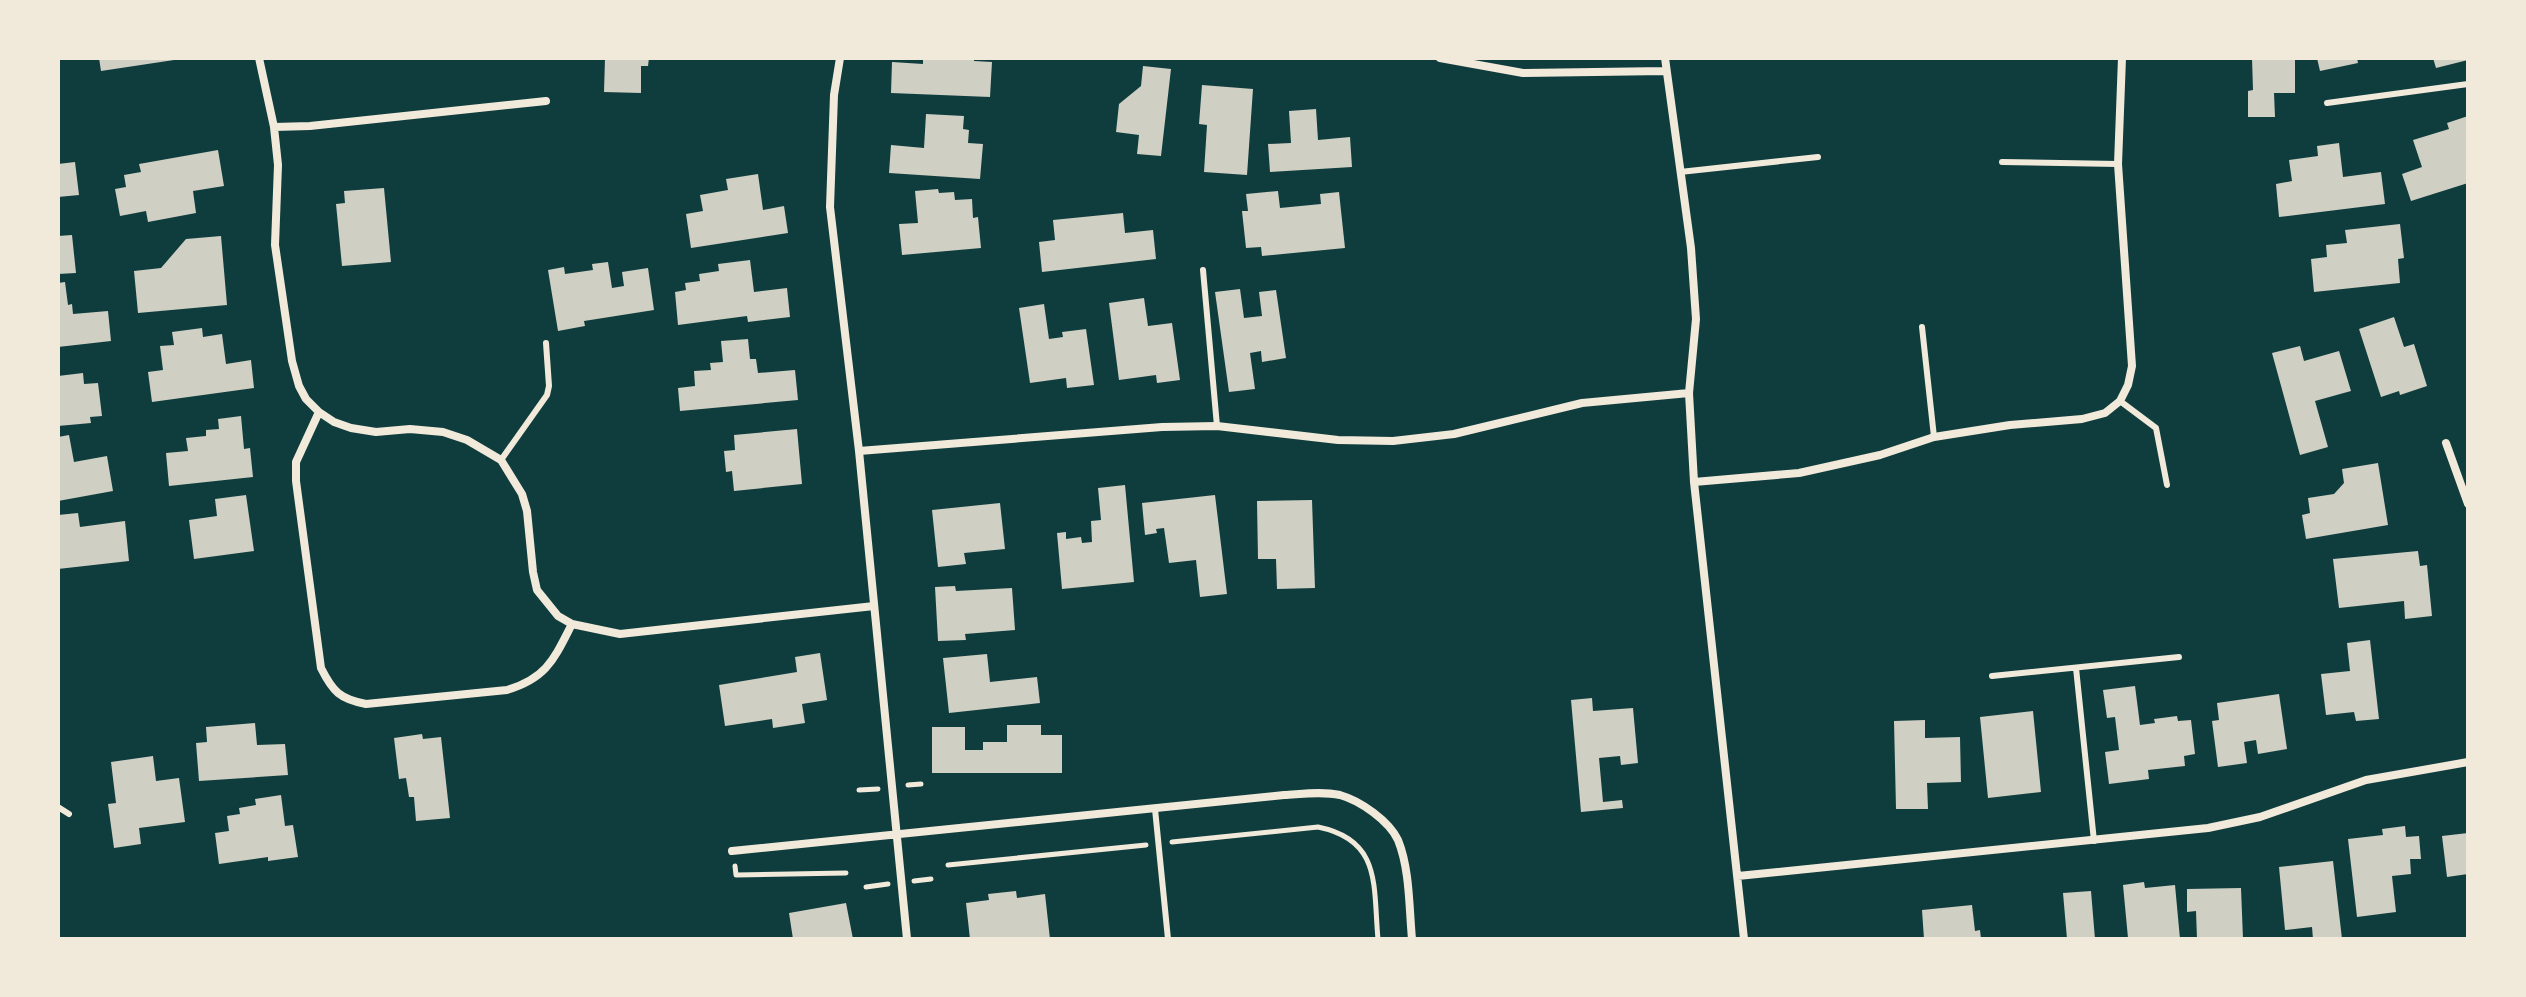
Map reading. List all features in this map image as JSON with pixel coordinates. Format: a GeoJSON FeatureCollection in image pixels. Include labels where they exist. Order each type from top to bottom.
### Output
{"type":"FeatureCollection","features":[{"type":"Feature","properties":{"kind":"street"},"geometry":{"type":"LineString","coordinates":[[259,58],[274,127],[278,165],[275,245],[292,361],[299,386],[319,412],[351,428],[376,432],[410,429],[443,432],[467,440],[501,460],[522,494],[527,511],[537,590],[558,616],[572,624],[620,634],[874,606]]}},
{"type":"Feature","properties":{"kind":"street"},"geometry":{"type":"LineString","coordinates":[[840,58],[834,95],[830,207],[859,451],[907,939]]}},
{"type":"Feature","properties":{"kind":"street"},"geometry":{"type":"LineString","coordinates":[[1440,58],[1523,73],[1665,71]]}},
{"type":"Feature","properties":{"kind":"street"},"geometry":{"type":"LineString","coordinates":[[1665,58],[1691,248],[1696,319],[1689,393],[1694,482],[1744,939]]}},
{"type":"Feature","properties":{"kind":"street"},"geometry":{"type":"LineString","coordinates":[[1694,482],[1799,473],[1880,455],[1934,437],[2010,425],[2082,419],[2105,413],[2120,401],[2132,366],[2118,164],[2122,58]]}},
{"type":"Feature","properties":{"kind":"street"},"geometry":{"type":"LineString","coordinates":[[274,127],[310,126],[546,101]]}},
{"type":"Feature","properties":{"kind":"street"},"geometry":{"type":"LineString","coordinates":[[859,451],[1147,428],[1217,426],[1338,440],[1393,441],[1454,434],[1582,403],[1689,393]]}},
{"type":"Feature","properties":{"kind":"street"},"geometry":{"type":"LineString","coordinates":[[319,412],[296,462],[296,481],[321,668],[337,694],[366,704],[507,690],[525,685],[540,676],[551,664],[572,624]]}},
{"type":"Feature","properties":{"kind":"street"},"geometry":{"type":"LineString","coordinates":[[2446,443],[2468,504]]}},
{"type":"Feature","properties":{"kind":"street"},"geometry":{"type":"LineString","coordinates":[[1738,876],[2208,828],[2260,817],[2366,780],[2468,762]]}},
{"type":"Feature","properties":{"kind":"street"},"geometry":{"type":"LineString","coordinates":[[732,851],[1314,793],[1341,796],[1381,819],[1397,838],[1404,861],[1412,939]]}},
{"type":"Feature","properties":{"kind":"lane"},"geometry":{"type":"LineString","coordinates":[[2327,103],[2468,84]]}},
{"type":"Feature","properties":{"kind":"lane"},"geometry":{"type":"LineString","coordinates":[[1680,172],[1818,157]]}},
{"type":"Feature","properties":{"kind":"lane"},"geometry":{"type":"LineString","coordinates":[[2002,162],[2118,164]]}},
{"type":"Feature","properties":{"kind":"lane"},"geometry":{"type":"LineString","coordinates":[[1203,270],[1217,426]]}},
{"type":"Feature","properties":{"kind":"lane"},"geometry":{"type":"LineString","coordinates":[[1922,327],[1934,437]]}},
{"type":"Feature","properties":{"kind":"lane"},"geometry":{"type":"LineString","coordinates":[[501,460],[547,395],[546,343]]}},
{"type":"Feature","properties":{"kind":"lane"},"geometry":{"type":"LineString","coordinates":[[2120,401],[2156,428],[2167,485]]}},
{"type":"Feature","properties":{"kind":"lane"},"geometry":{"type":"LineString","coordinates":[[1992,676],[2179,657]]}},
{"type":"Feature","properties":{"kind":"lane"},"geometry":{"type":"LineString","coordinates":[[2076,668],[2094,841]]}},
{"type":"Feature","properties":{"kind":"lane"},"geometry":{"type":"LineString","coordinates":[[58,807],[69,814]]}},
{"type":"Feature","properties":{"kind":"lane"},"geometry":{"type":"LineString","coordinates":[[1155,809],[1168,939]]}},
{"type":"Feature","properties":{"kind":"path"},"geometry":{"type":"LineString","coordinates":[[948,865],[1318,827],[1335,830],[1362,849],[1370,866],[1378,939]]}},
{"type":"Feature","properties":{"kind":"path"},"geometry":{"type":"LineString","coordinates":[[732,851],[736,875],[846,873]]}},
{"type":"Feature","properties":{"kind":"building"},"geometry":{"type":"Polygon","coordinates":[[[99,58],[174,58],[174,60],[101,71],[99,58]]]}},
{"type":"Feature","properties":{"kind":"building"},"geometry":{"type":"Polygon","coordinates":[[[605,58],[649,58],[648,66],[641,66],[641,93],[604,92],[605,58]]]}},
{"type":"Feature","properties":{"kind":"building"},"geometry":{"type":"Polygon","coordinates":[[[923,58],[974,58],[974,61],[992,62],[990,97],[891,93],[892,62],[923,64],[923,58]]]}},
{"type":"Feature","properties":{"kind":"building"},"geometry":{"type":"Polygon","coordinates":[[[2252,58],[2295,58],[2295,93],[2274,93],[2275,117],[2248,117],[2248,91],[2253,90],[2252,58]]]}},
{"type":"Feature","properties":{"kind":"building"},"geometry":{"type":"Polygon","coordinates":[[[2317,58],[2357,58],[2358,63],[2320,71],[2317,58]]]}},
{"type":"Feature","properties":{"kind":"building"},"geometry":{"type":"Polygon","coordinates":[[[2433,58],[2468,58],[2468,60],[2436,68],[2433,58]]]}},
{"type":"Feature","properties":{"kind":"building"},"geometry":{"type":"Polygon","coordinates":[[[1143,66],[1171,69],[1161,156],[1137,154],[1139,135],[1116,132],[1119,104],[1141,86],[1143,66]]]}},
{"type":"Feature","properties":{"kind":"building"},"geometry":{"type":"Polygon","coordinates":[[[1202,85],[1253,89],[1247,175],[1204,172],[1207,125],[1199,124],[1202,85]]]}},
{"type":"Feature","properties":{"kind":"building"},"geometry":{"type":"Polygon","coordinates":[[[1316,109],[1318,140],[1350,137],[1352,167],[1270,172],[1268,144],[1291,143],[1289,111],[1316,109]]]}},
{"type":"Feature","properties":{"kind":"building"},"geometry":{"type":"Polygon","coordinates":[[[926,114],[964,116],[963,129],[969,130],[968,143],[983,144],[980,179],[889,173],[891,145],[924,148],[926,114]]]}},
{"type":"Feature","properties":{"kind":"building"},"geometry":{"type":"Polygon","coordinates":[[[2468,116],[2468,183],[2411,201],[2402,174],[2422,167],[2413,140],[2449,129],[2447,123],[2468,116]]]}},
{"type":"Feature","properties":{"kind":"building"},"geometry":{"type":"Polygon","coordinates":[[[2339,143],[2343,177],[2381,172],[2385,204],[2279,217],[2276,184],[2292,181],[2289,160],[2318,156],[2317,146],[2339,143]]]}},
{"type":"Feature","properties":{"kind":"building"},"geometry":{"type":"Polygon","coordinates":[[[218,150],[224,186],[193,191],[196,213],[148,222],[146,211],[120,216],[115,189],[126,187],[124,175],[141,172],[139,164],[218,150]]]}},
{"type":"Feature","properties":{"kind":"building"},"geometry":{"type":"Polygon","coordinates":[[[75,162],[79,195],[58,197],[58,164],[75,162]]]}},
{"type":"Feature","properties":{"kind":"building"},"geometry":{"type":"Polygon","coordinates":[[[758,174],[763,210],[784,206],[788,233],[691,248],[686,214],[703,211],[700,195],[728,190],[726,179],[758,174]]]}},
{"type":"Feature","properties":{"kind":"building"},"geometry":{"type":"Polygon","coordinates":[[[384,188],[391,262],[342,266],[336,204],[345,203],[344,191],[384,188]]]}},
{"type":"Feature","properties":{"kind":"building"},"geometry":{"type":"Polygon","coordinates":[[[938,189],[939,193],[954,192],[955,200],[972,199],[973,218],[978,217],[981,248],[902,255],[899,224],[918,223],[915,191],[938,189]]]}},
{"type":"Feature","properties":{"kind":"building"},"geometry":{"type":"Polygon","coordinates":[[[1278,191],[1280,208],[1321,204],[1320,194],[1339,192],[1345,248],[1262,256],[1261,247],[1246,248],[1242,211],[1248,211],[1246,194],[1278,191]]]}},
{"type":"Feature","properties":{"kind":"building"},"geometry":{"type":"Polygon","coordinates":[[[1123,213],[1125,233],[1153,230],[1156,259],[1042,272],[1039,242],[1055,240],[1053,220],[1123,213]]]}},
{"type":"Feature","properties":{"kind":"building"},"geometry":{"type":"Polygon","coordinates":[[[2400,224],[2404,258],[2398,259],[2400,283],[2314,292],[2311,259],[2327,257],[2326,245],[2347,243],[2345,230],[2400,224]]]}},
{"type":"Feature","properties":{"kind":"building"},"geometry":{"type":"Polygon","coordinates":[[[72,235],[76,273],[58,274],[58,236],[72,235]]]}},
{"type":"Feature","properties":{"kind":"building"},"geometry":{"type":"Polygon","coordinates":[[[221,236],[227,305],[138,313],[134,271],[161,268],[186,239],[221,236]]]}},
{"type":"Feature","properties":{"kind":"building"},"geometry":{"type":"Polygon","coordinates":[[[750,260],[754,292],[787,288],[790,317],[748,322],[747,316],[678,325],[675,292],[686,290],[685,283],[700,281],[699,274],[719,271],[718,264],[750,260]]]}},
{"type":"Feature","properties":{"kind":"building"},"geometry":{"type":"Polygon","coordinates":[[[608,262],[612,288],[624,286],[622,272],[648,268],[654,310],[584,321],[585,326],[558,331],[548,270],[564,267],[565,274],[593,270],[592,264],[608,262]]]}},
{"type":"Feature","properties":{"kind":"building"},"geometry":{"type":"Polygon","coordinates":[[[65,282],[68,305],[72,304],[73,314],[108,311],[111,341],[58,347],[58,283],[65,282]]]}},
{"type":"Feature","properties":{"kind":"building"},"geometry":{"type":"Polygon","coordinates":[[[1240,289],[1244,318],[1262,316],[1259,292],[1276,290],[1286,358],[1262,362],[1261,351],[1250,353],[1255,389],[1229,392],[1215,292],[1240,289]]]}},
{"type":"Feature","properties":{"kind":"building"},"geometry":{"type":"Polygon","coordinates":[[[1144,298],[1148,326],[1172,323],[1180,380],[1157,383],[1156,375],[1119,380],[1109,303],[1144,298]]]}},
{"type":"Feature","properties":{"kind":"building"},"geometry":{"type":"Polygon","coordinates":[[[1044,304],[1049,339],[1063,337],[1062,332],[1086,329],[1094,385],[1067,388],[1066,378],[1030,383],[1019,308],[1044,304]]]}},
{"type":"Feature","properties":{"kind":"building"},"geometry":{"type":"Polygon","coordinates":[[[2394,317],[2404,347],[2414,344],[2427,386],[2400,395],[2399,391],[2381,397],[2359,329],[2394,317]]]}},
{"type":"Feature","properties":{"kind":"building"},"geometry":{"type":"Polygon","coordinates":[[[202,328],[203,337],[222,334],[226,364],[251,360],[254,388],[152,402],[148,372],[163,370],[160,346],[174,345],[172,332],[202,328]]]}},
{"type":"Feature","properties":{"kind":"building"},"geometry":{"type":"Polygon","coordinates":[[[748,339],[750,359],[756,359],[758,373],[795,370],[798,400],[680,411],[678,388],[695,386],[694,371],[711,370],[710,363],[723,362],[721,341],[748,339]]]}},
{"type":"Feature","properties":{"kind":"building"},"geometry":{"type":"Polygon","coordinates":[[[2300,346],[2304,361],[2339,351],[2351,391],[2315,401],[2328,447],[2300,455],[2272,353],[2300,346]]]}},
{"type":"Feature","properties":{"kind":"building"},"geometry":{"type":"Polygon","coordinates":[[[83,373],[84,384],[98,383],[102,416],[90,417],[91,423],[58,426],[58,376],[83,373]]]}},
{"type":"Feature","properties":{"kind":"building"},"geometry":{"type":"Polygon","coordinates":[[[241,416],[244,449],[250,448],[253,477],[169,486],[166,453],[188,451],[186,438],[206,436],[206,430],[219,429],[218,419],[241,416]]]}},
{"type":"Feature","properties":{"kind":"building"},"geometry":{"type":"Polygon","coordinates":[[[797,429],[802,484],[734,491],[732,471],[726,472],[724,451],[735,450],[734,435],[797,429]]]}},
{"type":"Feature","properties":{"kind":"building"},"geometry":{"type":"Polygon","coordinates":[[[69,435],[74,462],[107,456],[113,491],[58,501],[58,437],[69,435]]]}},
{"type":"Feature","properties":{"kind":"building"},"geometry":{"type":"Polygon","coordinates":[[[2378,463],[2388,525],[2306,539],[2302,515],[2310,513],[2308,498],[2334,494],[2344,483],[2342,469],[2378,463]]]}},
{"type":"Feature","properties":{"kind":"building"},"geometry":{"type":"Polygon","coordinates":[[[1125,485],[1134,582],[1062,589],[1057,533],[1066,532],[1066,539],[1081,537],[1082,543],[1092,542],[1091,521],[1101,520],[1098,488],[1125,485]]]}},
{"type":"Feature","properties":{"kind":"building"},"geometry":{"type":"Polygon","coordinates":[[[246,495],[254,551],[194,559],[189,520],[217,516],[215,499],[246,495]]]}},
{"type":"Feature","properties":{"kind":"building"},"geometry":{"type":"Polygon","coordinates":[[[1215,495],[1227,594],[1200,597],[1196,560],[1169,563],[1164,528],[1145,535],[1142,503],[1215,495]]]}},
{"type":"Feature","properties":{"kind":"building"},"geometry":{"type":"Polygon","coordinates":[[[1312,500],[1315,588],[1277,589],[1276,559],[1258,559],[1257,501],[1312,500]]]}},
{"type":"Feature","properties":{"kind":"building"},"geometry":{"type":"Polygon","coordinates":[[[1000,503],[1005,549],[964,553],[966,564],[938,567],[932,510],[1000,503]]]}},
{"type":"Feature","properties":{"kind":"building"},"geometry":{"type":"Polygon","coordinates":[[[78,513],[80,527],[125,521],[129,561],[58,569],[58,515],[78,513]]]}},
{"type":"Feature","properties":{"kind":"building"},"geometry":{"type":"Polygon","coordinates":[[[2418,551],[2420,566],[2427,565],[2432,616],[2405,619],[2404,601],[2339,608],[2333,559],[2418,551]]]}},
{"type":"Feature","properties":{"kind":"building"},"geometry":{"type":"Polygon","coordinates":[[[955,586],[956,591],[1012,588],[1015,630],[965,634],[966,640],[938,641],[935,587],[955,586]]]}},
{"type":"Feature","properties":{"kind":"building"},"geometry":{"type":"Polygon","coordinates":[[[2370,640],[2379,719],[2356,721],[2354,712],[2326,715],[2321,674],[2350,671],[2347,643],[2370,640]]]}},
{"type":"Feature","properties":{"kind":"building"},"geometry":{"type":"Polygon","coordinates":[[[820,653],[827,700],[802,704],[805,723],[773,728],[772,719],[725,726],[719,685],[797,672],[795,657],[820,653]]]}},
{"type":"Feature","properties":{"kind":"building"},"geometry":{"type":"Polygon","coordinates":[[[987,654],[990,682],[1037,677],[1040,703],[949,713],[943,658],[987,654]]]}},
{"type":"Feature","properties":{"kind":"building"},"geometry":{"type":"Polygon","coordinates":[[[2135,686],[2140,725],[2155,723],[2154,719],[2177,716],[2178,721],[2191,720],[2195,754],[2184,756],[2185,766],[2148,770],[2149,779],[2109,784],[2105,752],[2119,750],[2115,717],[2107,718],[2103,690],[2135,686]]]}},
{"type":"Feature","properties":{"kind":"building"},"geometry":{"type":"Polygon","coordinates":[[[2279,694],[2287,749],[2258,754],[2256,740],[2244,742],[2247,763],[2218,767],[2212,721],[2219,720],[2217,703],[2279,694]]]}},
{"type":"Feature","properties":{"kind":"building"},"geometry":{"type":"Polygon","coordinates":[[[1592,698],[1593,711],[1633,708],[1638,763],[1621,765],[1620,756],[1599,758],[1603,802],[1622,800],[1623,808],[1581,812],[1571,700],[1592,698]]]}},
{"type":"Feature","properties":{"kind":"building"},"geometry":{"type":"Polygon","coordinates":[[[2033,711],[2041,792],[1988,798],[1980,717],[2033,711]]]}},
{"type":"Feature","properties":{"kind":"building"},"geometry":{"type":"Polygon","coordinates":[[[1925,720],[1925,738],[1960,737],[1961,782],[1927,783],[1928,809],[1896,809],[1894,721],[1925,720]]]}},
{"type":"Feature","properties":{"kind":"building"},"geometry":{"type":"Polygon","coordinates":[[[255,723],[257,745],[285,744],[288,775],[199,781],[196,743],[207,742],[206,727],[255,723]]]}},
{"type":"Feature","properties":{"kind":"building"},"geometry":{"type":"Polygon","coordinates":[[[1007,725],[1041,725],[1041,735],[1062,735],[1062,773],[932,773],[932,727],[965,727],[965,750],[983,750],[983,742],[1007,742],[1007,725]]]}},
{"type":"Feature","properties":{"kind":"building"},"geometry":{"type":"Polygon","coordinates":[[[422,734],[423,739],[441,737],[450,818],[416,821],[414,797],[409,797],[406,778],[399,779],[394,738],[422,734]]]}},
{"type":"Feature","properties":{"kind":"building"},"geometry":{"type":"Polygon","coordinates":[[[153,756],[156,781],[179,778],[185,822],[139,828],[141,844],[114,848],[108,804],[116,803],[111,762],[153,756]]]}},
{"type":"Feature","properties":{"kind":"building"},"geometry":{"type":"Polygon","coordinates":[[[281,795],[285,826],[293,825],[298,857],[268,861],[268,857],[219,864],[215,833],[229,831],[227,816],[240,814],[239,808],[256,805],[255,799],[281,795]]]}},
{"type":"Feature","properties":{"kind":"building"},"geometry":{"type":"Polygon","coordinates":[[[2405,826],[2406,837],[2419,836],[2421,859],[2410,859],[2411,874],[2392,876],[2396,912],[2357,917],[2348,839],[2383,835],[2382,829],[2405,826]]]}},
{"type":"Feature","properties":{"kind":"building"},"geometry":{"type":"Polygon","coordinates":[[[2468,833],[2468,874],[2447,877],[2442,836],[2468,833]]]}},
{"type":"Feature","properties":{"kind":"building"},"geometry":{"type":"Polygon","coordinates":[[[2333,861],[2342,939],[2313,939],[2312,927],[2285,930],[2279,867],[2333,861]]]}},
{"type":"Feature","properties":{"kind":"building"},"geometry":{"type":"Polygon","coordinates":[[[2144,882],[2145,888],[2175,885],[2180,939],[2128,938],[2123,885],[2144,882]]]}},
{"type":"Feature","properties":{"kind":"building"},"geometry":{"type":"Polygon","coordinates":[[[2241,888],[2243,939],[2197,939],[2196,911],[2187,912],[2187,889],[2241,888]]]}},
{"type":"Feature","properties":{"kind":"building"},"geometry":{"type":"Polygon","coordinates":[[[1016,891],[1017,898],[1045,894],[1050,939],[970,939],[966,903],[989,900],[988,894],[1016,891]]]}},
{"type":"Feature","properties":{"kind":"building"},"geometry":{"type":"Polygon","coordinates":[[[2091,891],[2095,939],[2067,939],[2063,893],[2091,891]]]}},
{"type":"Feature","properties":{"kind":"building"},"geometry":{"type":"Polygon","coordinates":[[[846,903],[853,939],[793,939],[789,913],[846,903]]]}},
{"type":"Feature","properties":{"kind":"building"},"geometry":{"type":"Polygon","coordinates":[[[1972,905],[1975,931],[1980,930],[1981,939],[1924,939],[1922,910],[1972,905]]]}}]}
